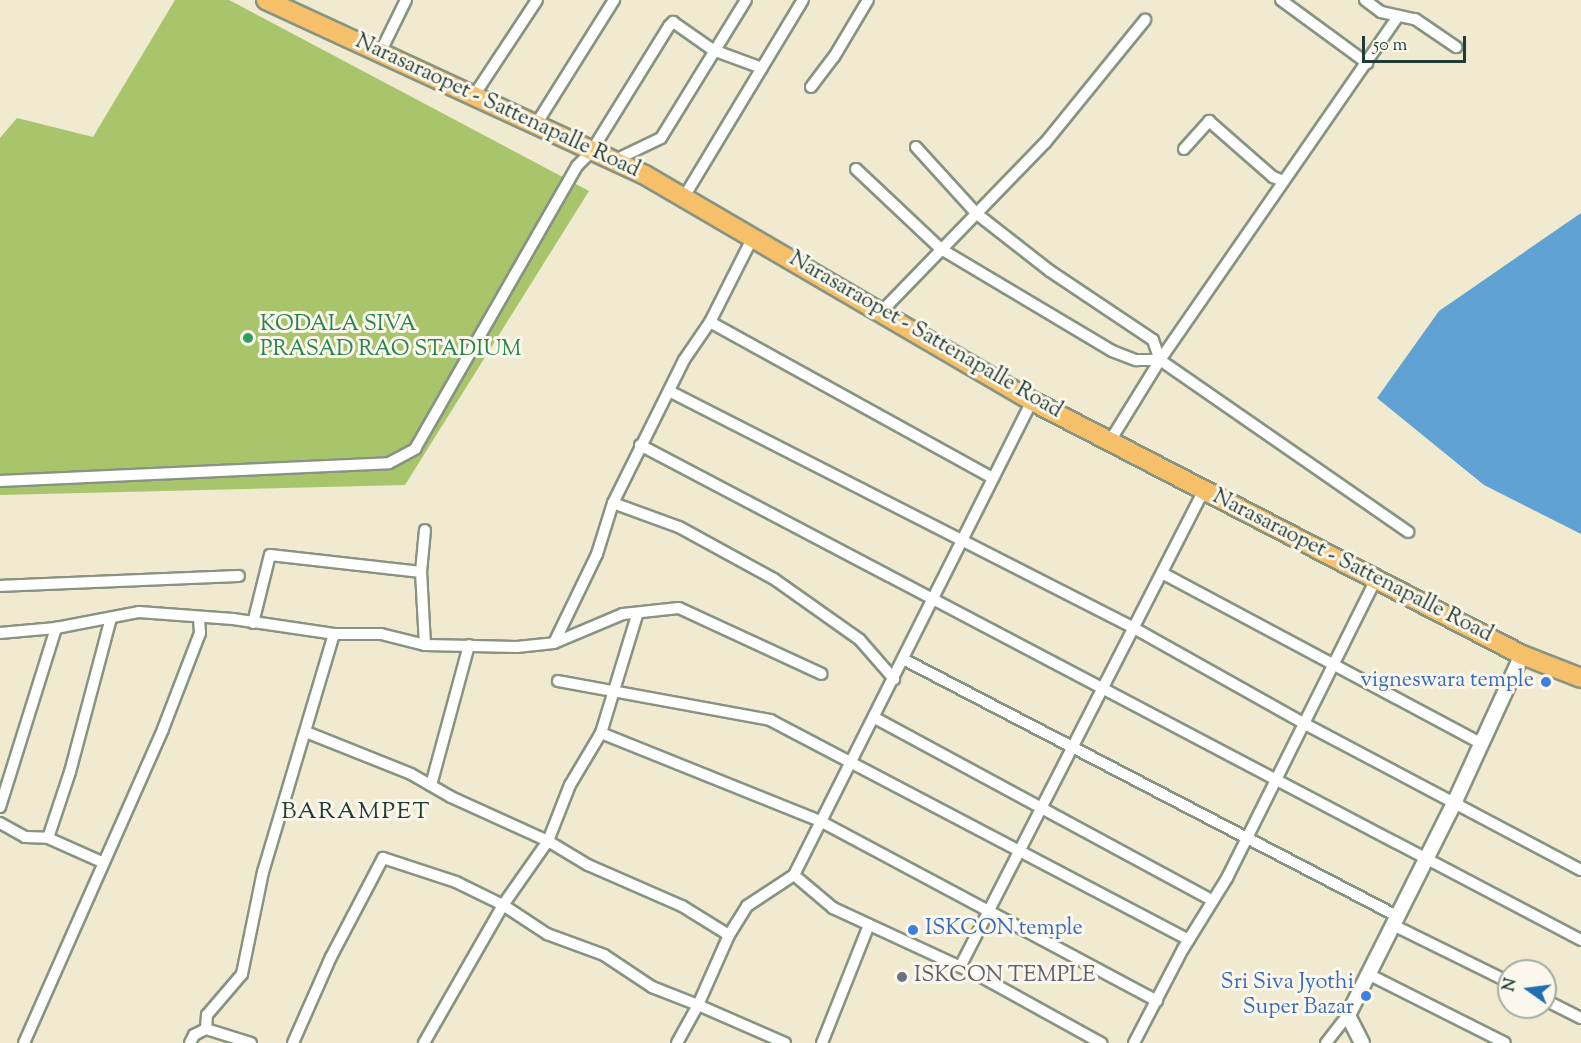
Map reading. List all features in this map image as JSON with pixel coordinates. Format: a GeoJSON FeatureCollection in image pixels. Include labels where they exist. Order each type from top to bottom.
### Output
{"type":"FeatureCollection","features":[{"type":"Feature","properties":{"kind":"main road","name":"Narasaraopet - Sattenapalle Road"},"geometry":{"type":"LineString","coordinates":[[266,0],[684,197],[1032,401],[1522,655],[1581,678]]}},
{"type":"Feature","properties":{"kind":"street"},"geometry":{"type":"LineString","coordinates":[[380,53],[406,0]]}},
{"type":"Feature","properties":{"kind":"street"},"geometry":{"type":"LineString","coordinates":[[473,97],[537,0]]}},
{"type":"Feature","properties":{"kind":"street"},"geometry":{"type":"LineString","coordinates":[[535,126],[614,0]]}},
{"type":"Feature","properties":{"kind":"street"},"geometry":{"type":"LineString","coordinates":[[611,162],[661,138],[713,50],[746,0]]}},
{"type":"Feature","properties":{"kind":"street"},"geometry":{"type":"LineString","coordinates":[[684,197],[803,0]]}},
{"type":"Feature","properties":{"kind":"street"},"geometry":{"type":"LineString","coordinates":[[811,87],[834,57],[868,0]]}},
{"type":"Feature","properties":{"kind":"street"},"geometry":{"type":"LineString","coordinates":[[1281,0],[1367,63]]}},
{"type":"Feature","properties":{"kind":"street"},"geometry":{"type":"LineString","coordinates":[[1365,0],[1381,12],[1414,19],[1456,47]]}},
{"type":"Feature","properties":{"kind":"street"},"geometry":{"type":"LineString","coordinates":[[1110,441],[1160,360],[1398,16]]}},
{"type":"Feature","properties":{"kind":"street"},"geometry":{"type":"LineString","coordinates":[[881,312],[1045,143],[1145,20]]}},
{"type":"Feature","properties":{"kind":"street"},"geometry":{"type":"LineString","coordinates":[[0,481],[389,463],[415,449],[577,166],[591,152],[669,26],[674,22],[713,50],[762,68]]}},
{"type":"Feature","properties":{"kind":"street"},"geometry":{"type":"LineString","coordinates":[[1184,149],[1209,121],[1273,177],[1283,181]]}},
{"type":"Feature","properties":{"kind":"street"},"geometry":{"type":"LineString","coordinates":[[916,147],[977,214],[1050,271],[1153,340],[1160,360]]}},
{"type":"Feature","properties":{"kind":"street"},"geometry":{"type":"LineString","coordinates":[[856,169],[941,249],[1112,351],[1136,360],[1160,360],[1408,532]]}},
{"type":"Feature","properties":{"kind":"street"},"geometry":{"type":"LineString","coordinates":[[554,643],[597,554],[613,502],[640,445],[710,322],[753,237]]}},
{"type":"Feature","properties":{"kind":"street"},"geometry":{"type":"LineString","coordinates":[[710,322],[993,478]]}},
{"type":"Feature","properties":{"kind":"street"},"geometry":{"type":"LineString","coordinates":[[669,391],[960,542],[1134,627],[1305,723],[1581,870]]}},
{"type":"Feature","properties":{"kind":"street"},"geometry":{"type":"LineString","coordinates":[[677,1043],[698,1005],[729,934],[747,906],[794,875],[1032,401]]}},
{"type":"Feature","properties":{"kind":"street"},"geometry":{"type":"LineString","coordinates":[[640,445],[931,600],[1276,778],[1425,860],[1581,940]]}},
{"type":"Feature","properties":{"kind":"street"},"geometry":{"type":"LineString","coordinates":[[960,967],[1204,490]]}},
{"type":"Feature","properties":{"kind":"street"},"geometry":{"type":"LineString","coordinates":[[613,502],[680,527],[774,579],[860,640],[894,679]]}},
{"type":"Feature","properties":{"kind":"street"},"geometry":{"type":"LineString","coordinates":[[425,530],[421,572],[425,645]]}},
{"type":"Feature","properties":{"kind":"street"},"geometry":{"type":"LineString","coordinates":[[253,623],[270,555],[421,572]]}},
{"type":"Feature","properties":{"kind":"street"},"geometry":{"type":"LineString","coordinates":[[1162,573],[1482,744]]}},
{"type":"Feature","properties":{"kind":"street"},"geometry":{"type":"LineString","coordinates":[[0,586],[239,576]]}},
{"type":"Feature","properties":{"kind":"street"},"geometry":{"type":"LineString","coordinates":[[1134,1043],[1248,836],[1376,579]]}},
{"type":"Feature","properties":{"kind":"street"},"geometry":{"type":"LineString","coordinates":[[0,633],[56,628],[139,612],[253,623],[334,634],[381,634],[425,645],[517,647],[554,643],[623,614],[637,615],[679,608],[822,674]]}},
{"type":"Feature","properties":{"kind":"street"},"geometry":{"type":"LineString","coordinates":[[424,1043],[503,904],[548,841],[570,785],[601,733],[637,615]]}},
{"type":"Feature","properties":{"kind":"street"},"geometry":{"type":"LineString","coordinates":[[24,1043],[102,862],[164,729],[200,633],[199,617]]}},
{"type":"Feature","properties":{"kind":"street"},"geometry":{"type":"LineString","coordinates":[[48,838],[70,772],[111,618]]}},
{"type":"Feature","properties":{"kind":"street"},"geometry":{"type":"LineString","coordinates":[[0,807],[56,628]]}},
{"type":"Feature","properties":{"kind":"street"},"geometry":{"type":"LineString","coordinates":[[206,1029],[207,1015],[242,974],[263,872],[334,634]]}},
{"type":"Feature","properties":{"kind":"street"},"geometry":{"type":"LineString","coordinates":[[431,785],[469,645]]}},
{"type":"Feature","properties":{"kind":"street"},"geometry":{"type":"LineString","coordinates":[[1326,1043],[1348,1015],[1454,802],[1522,655]]}},
{"type":"Feature","properties":{"kind":"street"},"geometry":{"type":"LineString","coordinates":[[903,659],[1072,748],[1248,836],[1497,975]]}},
{"type":"Feature","properties":{"kind":"street"},"geometry":{"type":"LineString","coordinates":[[558,681],[770,720],[1189,940]]}},
{"type":"Feature","properties":{"kind":"street"},"geometry":{"type":"LineString","coordinates":[[874,718],[1213,901]]}},
{"type":"Feature","properties":{"kind":"street"},"geometry":{"type":"LineString","coordinates":[[306,732],[431,785],[548,841],[588,865],[682,906],[729,934]]}},
{"type":"Feature","properties":{"kind":"street"},"geometry":{"type":"LineString","coordinates":[[601,733],[820,821],[1157,1001]]}},
{"type":"Feature","properties":{"kind":"street"},"geometry":{"type":"LineString","coordinates":[[0,824],[25,837],[48,838],[102,862]]}},
{"type":"Feature","properties":{"kind":"street"},"geometry":{"type":"LineString","coordinates":[[293,1043],[331,957],[383,858],[456,882],[503,904],[547,933],[604,955],[652,987],[785,1043]]}},
{"type":"Feature","properties":{"kind":"street"},"geometry":{"type":"LineString","coordinates":[[794,875],[833,908],[960,967],[1101,1043]]}},
{"type":"Feature","properties":{"kind":"street"},"geometry":{"type":"LineString","coordinates":[[822,1043],[869,925]]}},
{"type":"Feature","properties":{"kind":"street"},"geometry":{"type":"LineString","coordinates":[[1368,974],[1505,1043]]}},
{"type":"Feature","properties":{"kind":"street"},"geometry":{"type":"LineString","coordinates":[[1557,1006],[1581,1018]]}},
{"type":"Feature","properties":{"kind":"street"},"geometry":{"type":"LineString","coordinates":[[1348,1015],[1362,1043]]}},
{"type":"Feature","properties":{"kind":"street"},"geometry":{"type":"LineString","coordinates":[[190,1043],[194,1035],[206,1029],[251,1043]]}},
{"type":"Feature","properties":{"kind":"green space","name":"KODALA SIVA PRASAD RAO STADIUM"},"geometry":{"type":"Polygon","coordinates":[[[175,0],[229,0],[589,191],[405,485],[0,495],[0,138],[17,118],[93,137],[175,0]]]}},
{"type":"Feature","properties":{"kind":"water"},"geometry":{"type":"Polygon","coordinates":[[[1581,213],[1581,534],[1484,485],[1377,398],[1439,311],[1581,213]]]}},
{"type":"Feature","properties":{"kind":"place","name":"KODALA SIVA PRASAD RAO STADIUM"},"geometry":{"type":"Point","coordinates":[248,338]}},
{"type":"Feature","properties":{"kind":"place","name":"vigneswara temple"},"geometry":{"type":"Point","coordinates":[1546,682]}},
{"type":"Feature","properties":{"kind":"place","name":"ISKCON temple"},"geometry":{"type":"Point","coordinates":[913,930]}},
{"type":"Feature","properties":{"kind":"place","name":"ISKCON TEMPLE"},"geometry":{"type":"Point","coordinates":[902,977]}},
{"type":"Feature","properties":{"kind":"place","name":"Sri Siva Jyothi Super Bazar"},"geometry":{"type":"Point","coordinates":[1366,996]}},
{"type":"Feature","properties":{"kind":"district","name":"BARAMPET"},"geometry":{"type":"Point","coordinates":[356,813]}}]}
